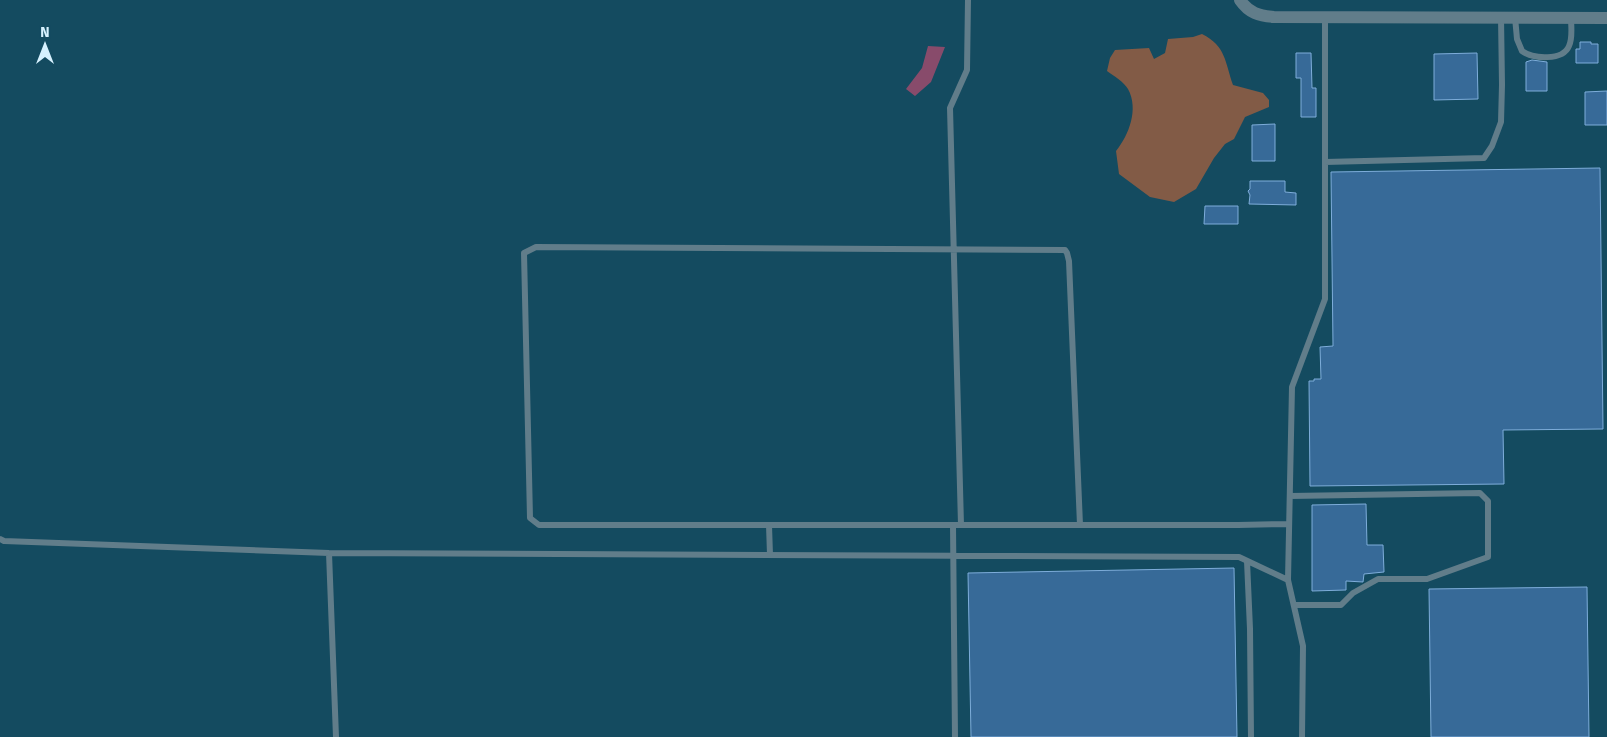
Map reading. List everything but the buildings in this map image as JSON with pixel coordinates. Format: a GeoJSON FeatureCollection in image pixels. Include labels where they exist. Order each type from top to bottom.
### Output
{"type":"FeatureCollection","features":[{"type":"Feature","properties":{"kind":"street"},"geometry":{"type":"LineString","coordinates":[[1240,0],[1250,11],[1260,16],[1607,18]]}},
{"type":"Feature","properties":{"kind":"lane"},"geometry":{"type":"LineString","coordinates":[[961,525],[952,250],[950,108],[967,70],[968,0]]}},
{"type":"Feature","properties":{"kind":"lane"},"geometry":{"type":"LineString","coordinates":[[1302,737],[1302,646],[1288,580],[1292,387],[1325,298],[1325,17]]}},
{"type":"Feature","properties":{"kind":"lane"},"geometry":{"type":"LineString","coordinates":[[1325,162],[1484,158],[1492,146],[1501,122],[1501,17]]}},
{"type":"Feature","properties":{"kind":"lane"},"geometry":{"type":"LineString","coordinates":[[1515,18],[1517,38],[1522,51],[1534,56],[1549,56],[1562,53],[1568,48],[1571,38],[1571,18]]}},
{"type":"Feature","properties":{"kind":"lane"},"geometry":{"type":"LineString","coordinates":[[1080,525],[1069,261],[1068,253],[1064,250],[536,247],[524,253],[530,518],[538,525],[1080,525],[1289,524]]}},
{"type":"Feature","properties":{"kind":"lane"},"geometry":{"type":"LineString","coordinates":[[1290,496],[1480,494],[1488,501],[1488,557],[1427,579],[1378,579],[1353,593],[1341,605],[1294,605]]}},
{"type":"Feature","properties":{"kind":"lane"},"geometry":{"type":"LineString","coordinates":[[769,525],[770,556]]}},
{"type":"Feature","properties":{"kind":"lane"},"geometry":{"type":"LineString","coordinates":[[953,525],[955,737]]}},
{"type":"Feature","properties":{"kind":"lane"},"geometry":{"type":"LineString","coordinates":[[0,539],[4,541],[329,554],[1239,557],[1288,580]]}},
{"type":"Feature","properties":{"kind":"lane"},"geometry":{"type":"LineString","coordinates":[[329,554],[336,737]]}},
{"type":"Feature","properties":{"kind":"lane"},"geometry":{"type":"LineString","coordinates":[[1247,560],[1251,737]]}},
{"type":"Feature","properties":{"kind":"shaded area"},"geometry":{"type":"Polygon","coordinates":[[[1202,34],[1216,44],[1224,55],[1233,85],[1263,93],[1269,100],[1269,107],[1245,117],[1234,139],[1225,144],[1214,158],[1196,189],[1174,202],[1150,197],[1119,174],[1116,151],[1121,145],[1131,122],[1133,105],[1126,86],[1107,71],[1110,58],[1115,50],[1149,48],[1154,59],[1165,53],[1168,39],[1193,37],[1202,34]]]}},
{"type":"Feature","properties":{"kind":"shaded area"},"geometry":{"type":"Polygon","coordinates":[[[928,46],[945,47],[931,82],[915,96],[906,89],[922,68],[928,46]]]}}]}
